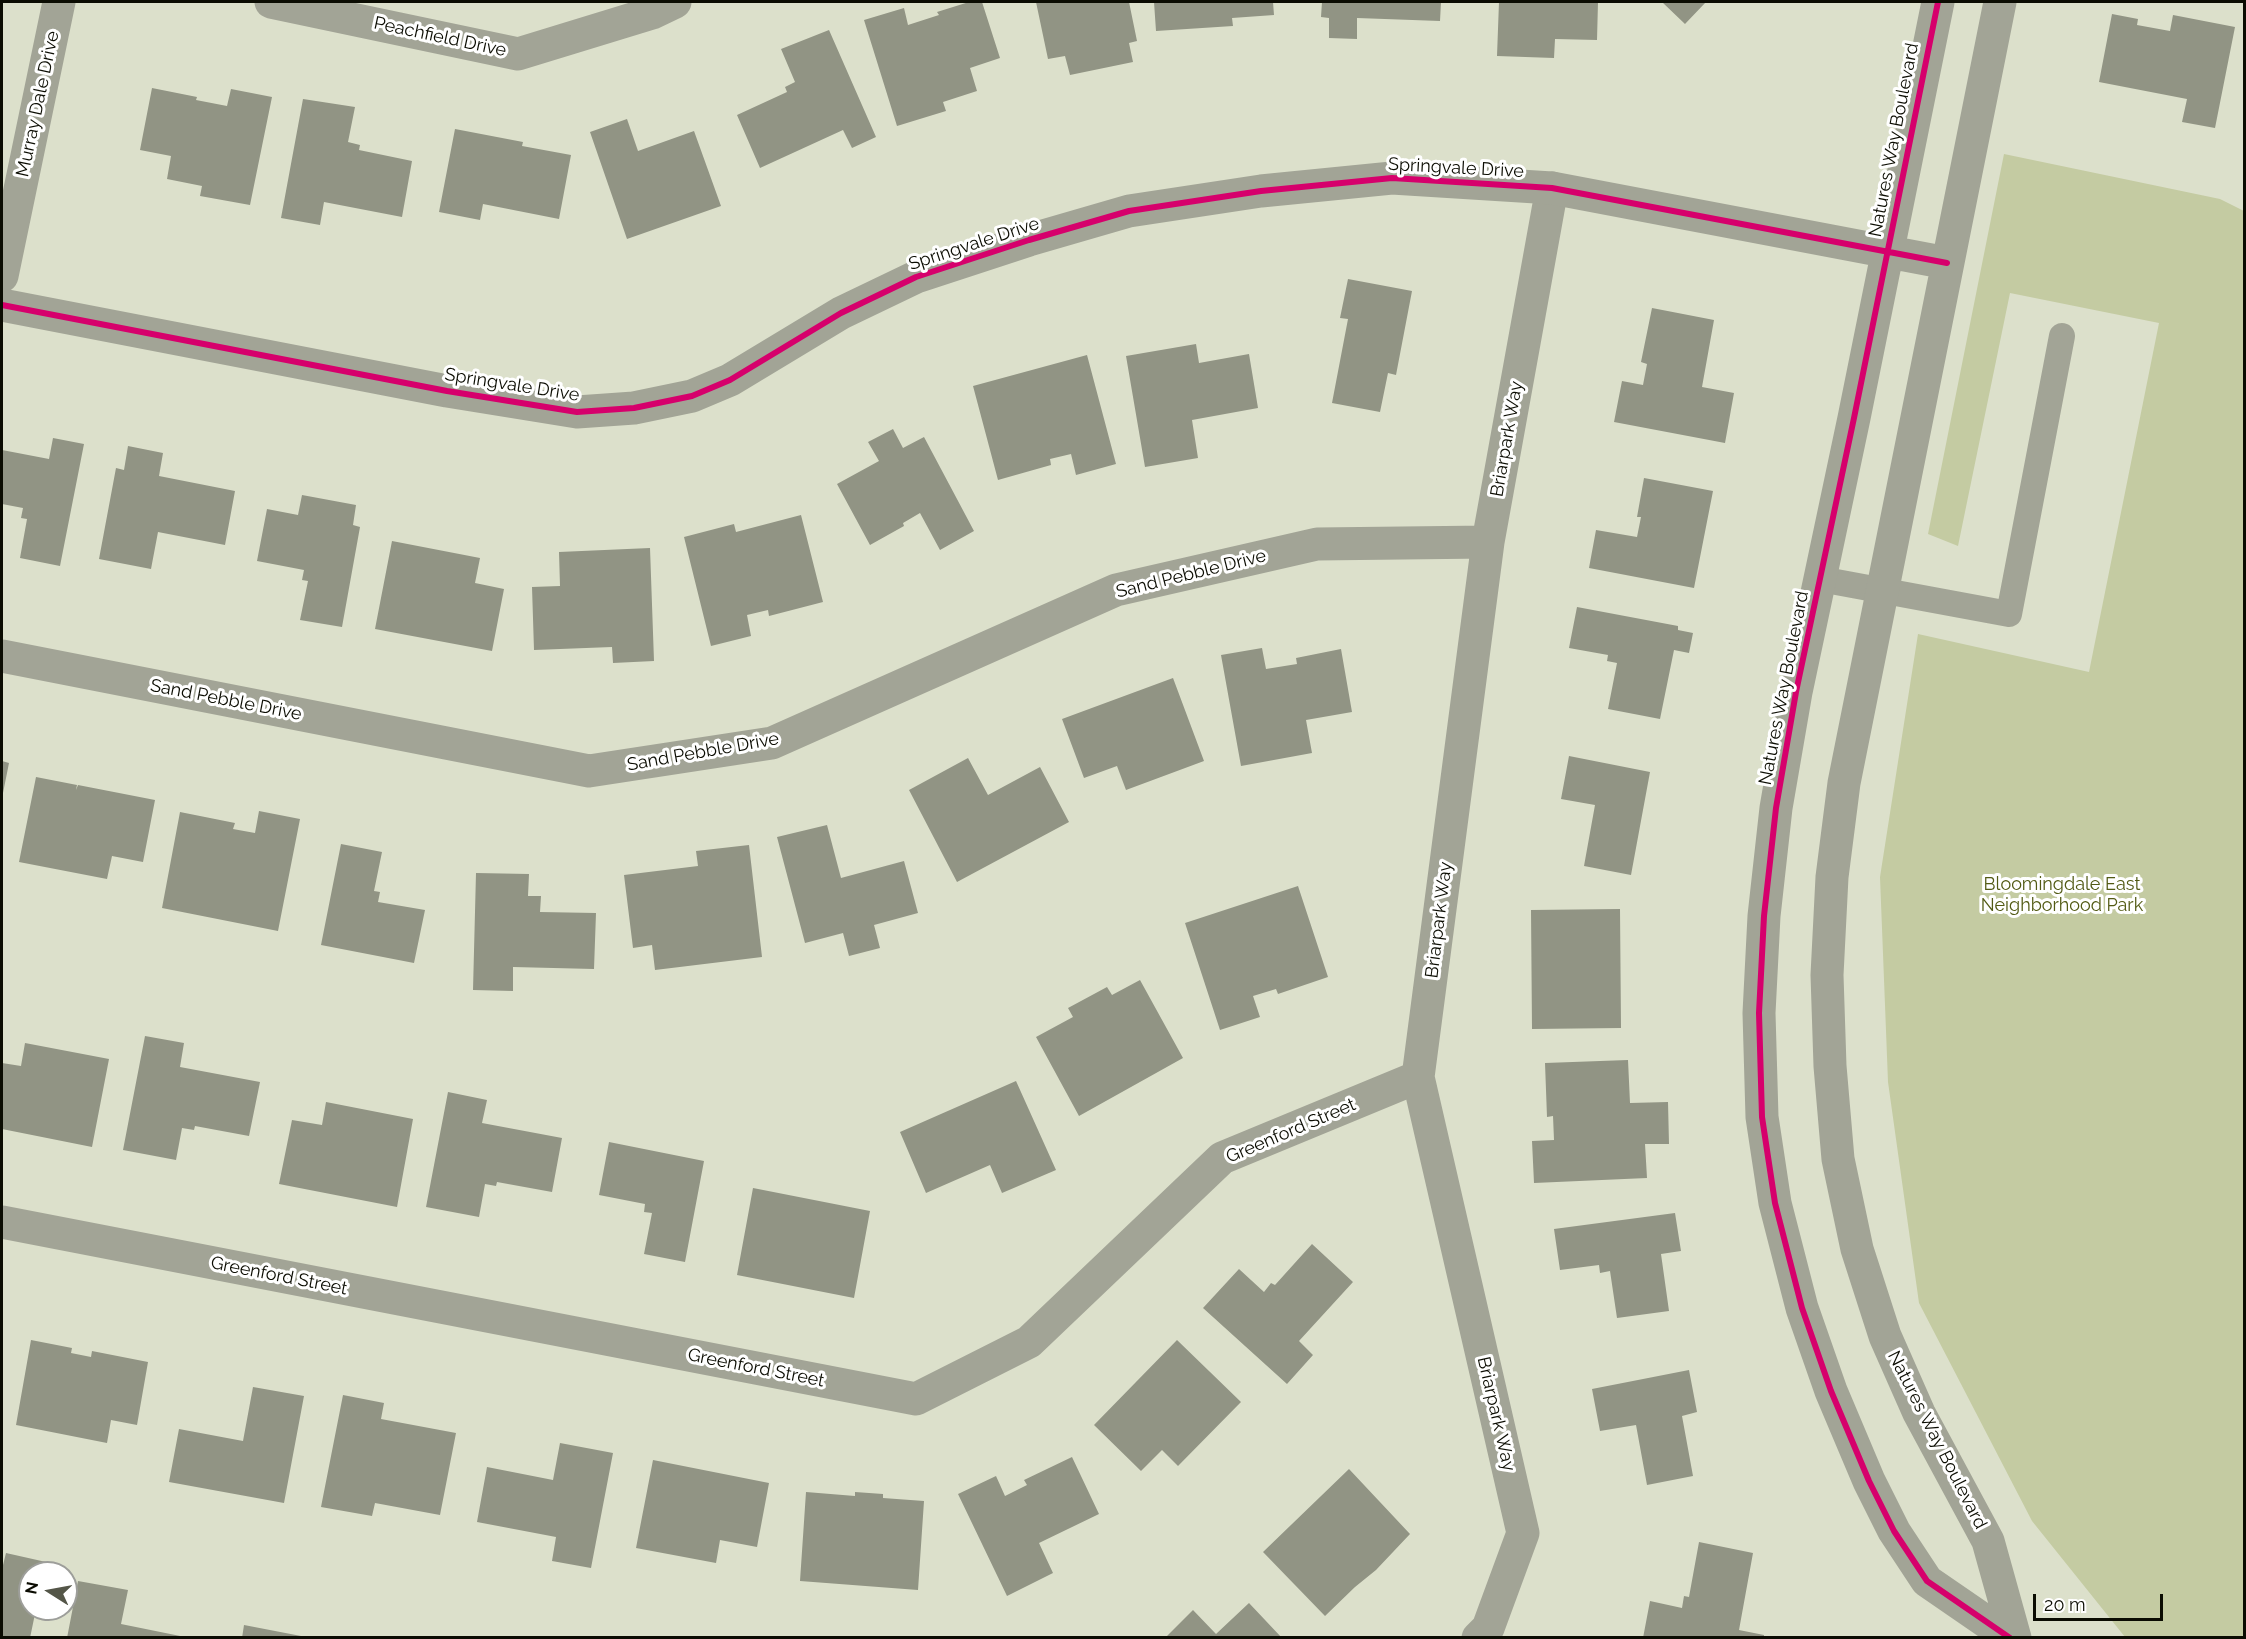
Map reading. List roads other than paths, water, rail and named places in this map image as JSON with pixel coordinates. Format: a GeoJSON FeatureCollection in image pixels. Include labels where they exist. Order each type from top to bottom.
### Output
{"type":"FeatureCollection","features":[{"type":"Feature","properties":{"kind":"street","name":"Murray Dale Drive"},"geometry":{"type":"LineString","coordinates":[[2,276],[59,2]]}},
{"type":"Feature","properties":{"kind":"street","name":"Peachfield Drive"},"geometry":{"type":"LineString","coordinates":[[271,2],[518,54],[652,13],[675,2]]}},
{"type":"Feature","properties":{"kind":"street","name":"Natures Way Boulevard"},"geometry":{"type":"LineString","coordinates":[[1938,2],[1796,692],[1776,808],[1764,916],[1759,1013],[1762,1117],[1775,1203],[1802,1308],[1831,1392],[1869,1481],[1894,1531],[1927,1581],[2010,1638]]}},
{"type":"Feature","properties":{"kind":"street","name":"Natures Way Boulevard"},"geometry":{"type":"LineString","coordinates":[[2000,2],[1844,783],[1832,877],[1827,975],[1830,1066],[1838,1160],[1857,1249],[1886,1336],[1920,1413],[1989,1541],[2015,1638]]}},
{"type":"Feature","properties":{"kind":"street","name":"Springvale Drive"},"geometry":{"type":"LineString","coordinates":[[2,305],[524,405],[577,412],[622,409],[692,396],[721,384],[841,313],[916,278],[1029,240],[1129,211],[1261,191],[1392,178],[1552,188],[1947,263]]}},
{"type":"Feature","properties":{"kind":"street","name":"Briarpark Way"},"geometry":{"type":"LineString","coordinates":[[1478,1638],[1488,1628],[1524,1533],[1418,1077],[1488,542],[1552,188]]}},
{"type":"Feature","properties":{"kind":"street","name":"Sand Pebble Drive"},"geometry":{"type":"LineString","coordinates":[[2,656],[589,771],[772,743],[1116,590],[1317,544],[1488,542]]}},
{"type":"Feature","properties":{"kind":"street","name":"Greenford Street"},"geometry":{"type":"LineString","coordinates":[[2,1222],[916,1399],[1029,1342],[1222,1158],[1418,1077]]}},
{"type":"Feature","properties":{"kind":"lane"},"geometry":{"type":"LineString","coordinates":[[1820,579],[2009,614],[2062,336]]}},
{"type":"Feature","properties":{"kind":"park label","name":"Bloomingdale East Neighborhood Park"},"geometry":{"type":"Point","coordinates":[2062,895]}}]}
